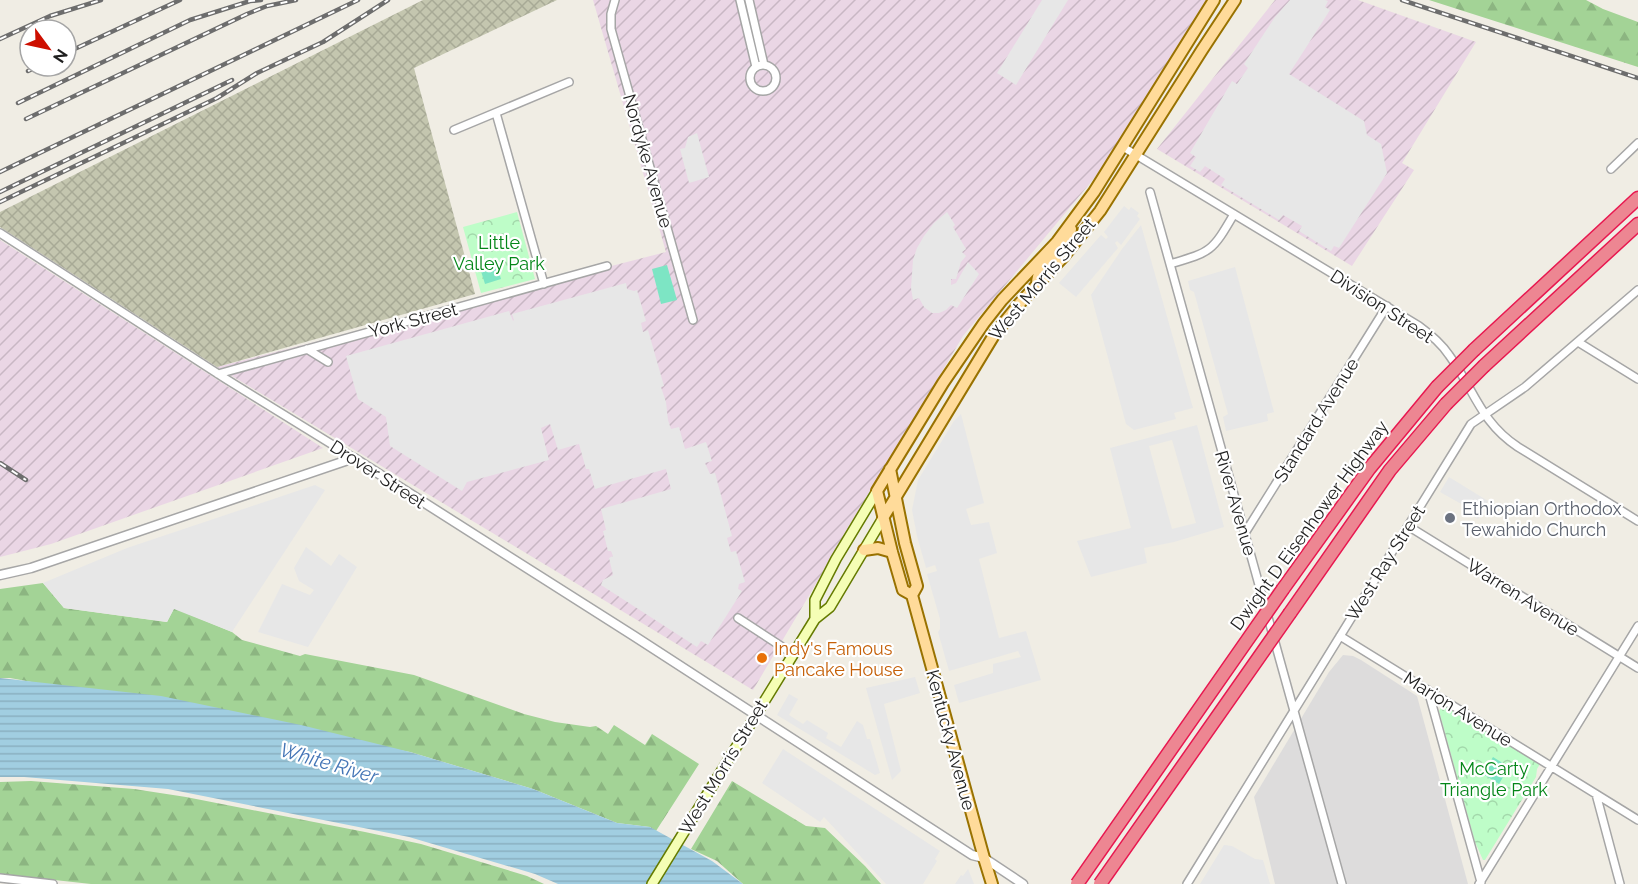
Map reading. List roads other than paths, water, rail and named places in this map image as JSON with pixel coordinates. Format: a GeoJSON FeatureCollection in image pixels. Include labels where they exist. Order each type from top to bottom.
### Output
{"type":"FeatureCollection","features":[{"type":"Feature","properties":{"kind":"highway","name":"Dwight D Eisenhower Highway"},"geometry":{"type":"LineString","coordinates":[[1077,884],[1369,469],[1437,387],[1638,198]]}},
{"type":"Feature","properties":{"kind":"highway","name":"Dwight D Eisenhower Highway"},"geometry":{"type":"LineString","coordinates":[[1100,884],[1390,470],[1446,404],[1484,366],[1638,224]]}},
{"type":"Feature","properties":{"kind":"main road","name":"West Morris Street"},"geometry":{"type":"LineString","coordinates":[[814,619],[815,600],[837,559],[943,382],[993,311],[1048,252],[1094,192],[1214,0]]}},
{"type":"Feature","properties":{"kind":"main road","name":"West Morris Street"},"geometry":{"type":"LineString","coordinates":[[652,884],[814,619],[830,607],[1002,324],[1064,256],[1094,219],[1235,0]]}},
{"type":"Feature","properties":{"kind":"main road"},"geometry":{"type":"LineString","coordinates":[[1037,285],[1038,274],[1066,242],[1072,223]]}},
{"type":"Feature","properties":{"kind":"main road"},"geometry":{"type":"LineString","coordinates":[[977,362],[977,355],[983,341],[1013,302],[1015,286]]}},
{"type":"Feature","properties":{"kind":"main road","name":"Kentucky Avenue"},"geometry":{"type":"LineString","coordinates":[[890,469],[905,543],[917,586],[912,595],[992,884]]}},
{"type":"Feature","properties":{"kind":"main road","name":"Kentucky Avenue"},"geometry":{"type":"LineString","coordinates":[[877,491],[903,590],[912,595]]}},
{"type":"Feature","properties":{"kind":"main road"},"geometry":{"type":"LineString","coordinates":[[864,550],[878,548],[892,552]]}},
{"type":"Feature","properties":{"kind":"street","name":"Nordyke Avenue"},"geometry":{"type":"LineString","coordinates":[[615,0],[611,10],[611,29],[693,320]]}},
{"type":"Feature","properties":{"kind":"street"},"geometry":{"type":"LineString","coordinates":[[740,0],[756,67]]}},
{"type":"Feature","properties":{"kind":"street"},"geometry":{"type":"LineString","coordinates":[[749,0],[764,65]]}},
{"type":"Feature","properties":{"kind":"street"},"geometry":{"type":"LineString","coordinates":[[764,65],[772,68],[776,76],[775,84],[769,90],[758,90],[751,83],[750,74],[756,67],[764,65]]}},
{"type":"Feature","properties":{"kind":"street"},"geometry":{"type":"LineString","coordinates":[[454,130],[569,82]]}},
{"type":"Feature","properties":{"kind":"street"},"geometry":{"type":"LineString","coordinates":[[496,113],[543,284]]}},
{"type":"Feature","properties":{"kind":"street"},"geometry":{"type":"LineString","coordinates":[[1611,169],[1638,143]]}},
{"type":"Feature","properties":{"kind":"street","name":"Division Street"},"geometry":{"type":"LineString","coordinates":[[1123,147],[1423,329],[1441,345],[1452,359],[1495,429],[1512,443],[1638,521]]}},
{"type":"Feature","properties":{"kind":"street","name":"River Avenue"},"geometry":{"type":"LineString","coordinates":[[1150,192],[1342,884]]}},
{"type":"Feature","properties":{"kind":"street"},"geometry":{"type":"LineString","coordinates":[[1170,264],[1199,256],[1212,248],[1220,239],[1234,214]]}},
{"type":"Feature","properties":{"kind":"street","name":"Drover Street"},"geometry":{"type":"LineString","coordinates":[[0,233],[218,374],[634,636],[972,855],[984,858],[1023,884]]}},
{"type":"Feature","properties":{"kind":"street","name":"York Street"},"geometry":{"type":"LineString","coordinates":[[218,374],[607,266]]}},
{"type":"Feature","properties":{"kind":"street","name":"West Ray Street"},"geometry":{"type":"LineString","coordinates":[[1187,884],[1468,428],[1484,414],[1525,387],[1638,290]]}},
{"type":"Feature","properties":{"kind":"street","name":"Standard Avenue"},"geometry":{"type":"LineString","coordinates":[[1245,533],[1387,306]]}},
{"type":"Feature","properties":{"kind":"street"},"geometry":{"type":"LineString","coordinates":[[1578,342],[1638,378]]}},
{"type":"Feature","properties":{"kind":"street"},"geometry":{"type":"LineString","coordinates":[[307,349],[328,362]]}},
{"type":"Feature","properties":{"kind":"street"},"geometry":{"type":"LineString","coordinates":[[0,576],[32,568],[354,458]]}},
{"type":"Feature","properties":{"kind":"street","name":"Warren Avenue"},"geometry":{"type":"LineString","coordinates":[[1407,526],[1638,668]]}},
{"type":"Feature","properties":{"kind":"street"},"geometry":{"type":"LineString","coordinates":[[738,618],[793,654]]}},
{"type":"Feature","properties":{"kind":"street"},"geometry":{"type":"LineString","coordinates":[[1481,883],[1638,626]]}},
{"type":"Feature","properties":{"kind":"street","name":"Marion Avenue"},"geometry":{"type":"LineString","coordinates":[[1340,636],[1638,820]]}},
{"type":"Feature","properties":{"kind":"street"},"geometry":{"type":"LineString","coordinates":[[1428,690],[1481,883]]}},
{"type":"Feature","properties":{"kind":"street"},"geometry":{"type":"LineString","coordinates":[[1596,794],[1620,884]]}},
{"type":"Feature","properties":{"kind":"street"},"geometry":{"type":"LineString","coordinates":[[0,878],[53,884]]}},
{"type":"Feature","properties":{"kind":"water","name":"White River"},"geometry":{"type":"Polygon","coordinates":[[[0,678],[161,696],[301,725],[410,752],[533,789],[617,823],[650,827],[712,861],[743,884],[558,884],[535,874],[409,837],[168,789],[0,777],[0,678]]]}},
{"type":"Feature","properties":{"kind":"railway"},"geometry":{"type":"LineString","coordinates":[[0,39],[50,16],[101,0]]}},
{"type":"Feature","properties":{"kind":"railway"},"geometry":{"type":"LineString","coordinates":[[78,47],[180,0]]}},
{"type":"Feature","properties":{"kind":"railway"},"geometry":{"type":"LineString","coordinates":[[18,103],[190,20],[250,1],[261,0]]}},
{"type":"Feature","properties":{"kind":"railway"},"geometry":{"type":"LineString","coordinates":[[26,119],[247,14],[267,6],[296,0]]}},
{"type":"Feature","properties":{"kind":"railway"},"geometry":{"type":"LineString","coordinates":[[0,172],[358,0]]}},
{"type":"Feature","properties":{"kind":"railway"},"geometry":{"type":"LineString","coordinates":[[0,202],[217,98],[257,73],[323,42],[388,0]]}},
{"type":"Feature","properties":{"kind":"railway"},"geometry":{"type":"LineString","coordinates":[[1402,0],[1638,78]]}},
{"type":"Feature","properties":{"kind":"railway"},"geometry":{"type":"LineString","coordinates":[[0,192],[232,80]]}},
{"type":"Feature","properties":{"kind":"railway"},"geometry":{"type":"LineString","coordinates":[[0,463],[26,480]]}},
{"type":"Feature","properties":{"kind":"place","name":"Ethiopian Orthodox Tewahido Church"},"geometry":{"type":"Point","coordinates":[1450,518]}},
{"type":"Feature","properties":{"kind":"place","name":"Indy's Famous Pancake House"},"geometry":{"type":"Point","coordinates":[762,658]}},
{"type":"Feature","properties":{"kind":"park label","name":"Little Valley Park"},"geometry":{"type":"Point","coordinates":[499,252]}},
{"type":"Feature","properties":{"kind":"park label","name":"McCarty Triangle Park"},"geometry":{"type":"Point","coordinates":[1494,778]}}]}
